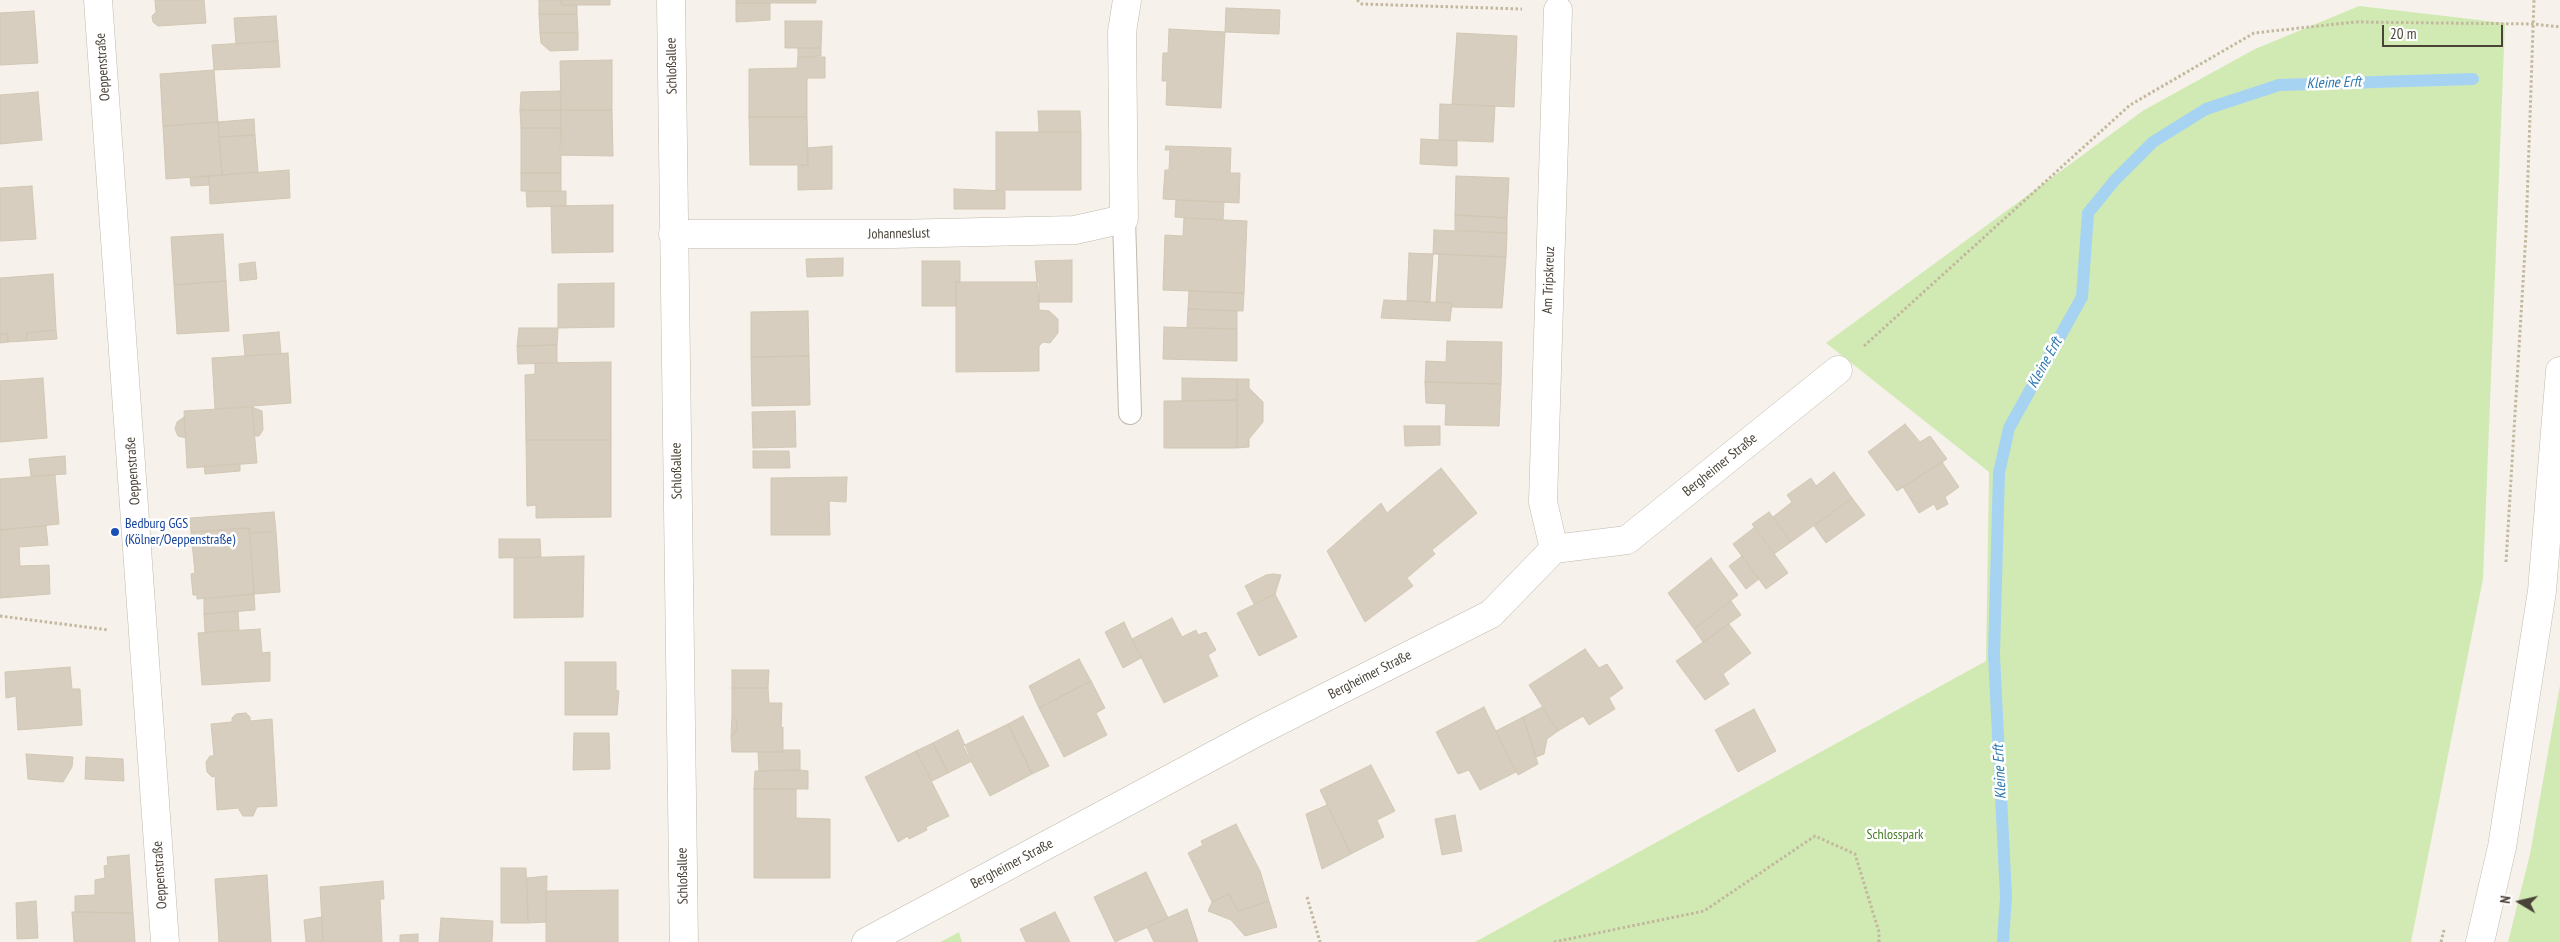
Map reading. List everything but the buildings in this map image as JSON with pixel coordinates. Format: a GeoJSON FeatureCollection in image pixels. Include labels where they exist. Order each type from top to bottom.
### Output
{"type":"FeatureCollection","features":[{"type":"Feature","properties":{"kind":"street","name":"Oeppenstraße"},"geometry":{"type":"LineString","coordinates":[[98,0],[144,634],[164,942]]}},
{"type":"Feature","properties":{"kind":"street","name":"Schloßallee"},"geometry":{"type":"LineString","coordinates":[[671,0],[684,942]]}},
{"type":"Feature","properties":{"kind":"street"},"geometry":{"type":"LineString","coordinates":[[1124,219],[1122,32],[1127,0]]}},
{"type":"Feature","properties":{"kind":"street","name":"Am Tripskreuz"},"geometry":{"type":"LineString","coordinates":[[1554,549],[1542,502],[1558,10]]}},
{"type":"Feature","properties":{"kind":"street","name":"Johanneslust"},"geometry":{"type":"LineString","coordinates":[[673,234],[892,234],[1075,230],[1124,219]]}},
{"type":"Feature","properties":{"kind":"street","name":"Bergheimer Straße"},"geometry":{"type":"LineString","coordinates":[[866,942],[1259,731],[1491,614],[1554,549],[1627,540],[1838,370]]}},
{"type":"Feature","properties":{"kind":"street"},"geometry":{"type":"LineString","coordinates":[[2480,942],[2502,847],[2542,591],[2560,371]]}},
{"type":"Feature","properties":{"kind":"lane"},"geometry":{"type":"LineString","coordinates":[[1124,219],[1130,413]]}},
{"type":"Feature","properties":{"kind":"path"},"geometry":{"type":"LineString","coordinates":[[1357,0],[1362,4],[1558,10]]}},
{"type":"Feature","properties":{"kind":"path"},"geometry":{"type":"LineString","coordinates":[[2506,570],[2526,233],[2534,0]]}},
{"type":"Feature","properties":{"kind":"path"},"geometry":{"type":"LineString","coordinates":[[1838,370],[2130,105],[2254,33],[2355,22],[2533,24],[2560,27]]}},
{"type":"Feature","properties":{"kind":"path"},"geometry":{"type":"LineString","coordinates":[[0,616],[144,634]]}},
{"type":"Feature","properties":{"kind":"path"},"geometry":{"type":"LineString","coordinates":[[1554,942],[1704,911],[1815,836],[1855,854],[1880,932],[1879,942]]}},
{"type":"Feature","properties":{"kind":"path"},"geometry":{"type":"LineString","coordinates":[[1308,897],[1320,942]]}},
{"type":"Feature","properties":{"kind":"path"},"geometry":{"type":"LineString","coordinates":[[2441,942],[2446,924]]}},
{"type":"Feature","properties":{"kind":"green space","name":"Schlosspark"},"geometry":{"type":"Polygon","coordinates":[[[2359,6],[2505,23],[2483,579],[2411,942],[1475,942],[1986,661],[1989,472],[1826,343],[2144,110],[2255,49],[2359,6]]]}},
{"type":"Feature","properties":{"kind":"green space"},"geometry":{"type":"Polygon","coordinates":[[[2560,685],[2560,942],[2508,942],[2530,854],[2560,685]]]}},
{"type":"Feature","properties":{"kind":"green space"},"geometry":{"type":"Polygon","coordinates":[[[959,932],[962,942],[940,942],[948,938],[959,932]]]}},
{"type":"Feature","properties":{"kind":"waterway","name":"Kleine Erft"},"geometry":{"type":"LineString","coordinates":[[2003,942],[2006,897],[1994,655],[1999,473],[2009,428],[2082,297],[2088,213],[2115,180],[2153,142],[2206,109],[2279,85],[2473,79]]}},
{"type":"Feature","properties":{"kind":"place","name":"Bedburg GGS (Kölner/Oeppenstraße)"},"geometry":{"type":"Point","coordinates":[115,532]}}]}
